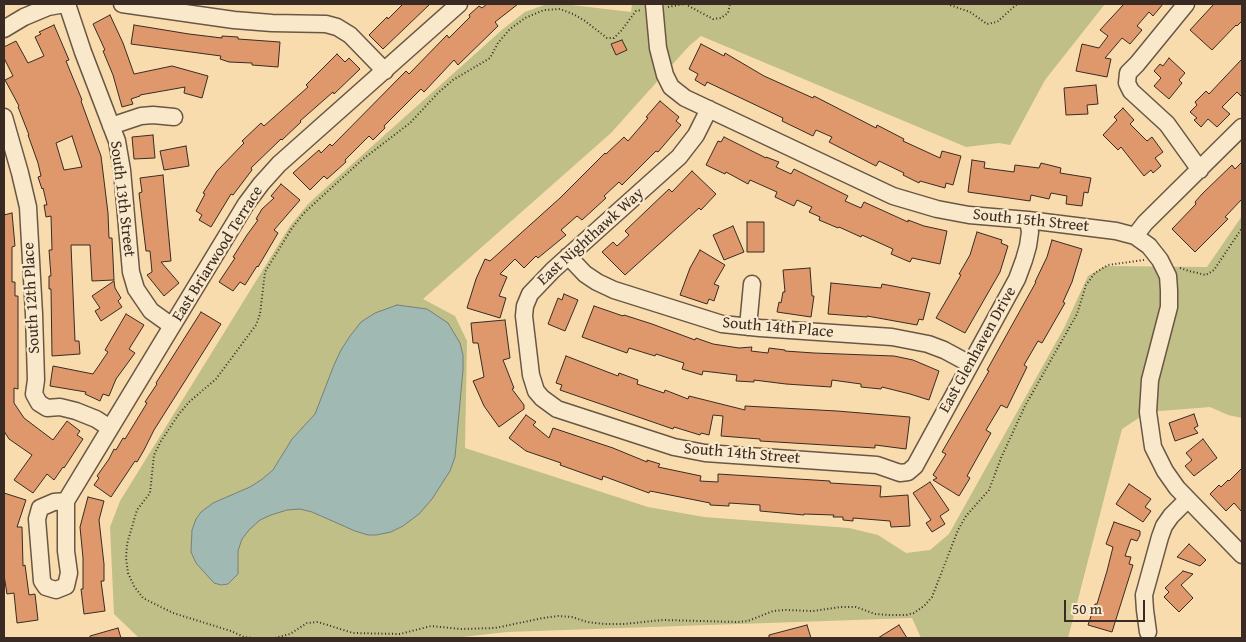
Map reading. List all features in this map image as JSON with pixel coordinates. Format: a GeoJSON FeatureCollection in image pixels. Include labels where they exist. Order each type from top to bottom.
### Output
{"type":"FeatureCollection","features":[{"type":"Feature","properties":{"kind":"street"},"geometry":{"type":"LineString","coordinates":[[4,29],[24,17],[48,7],[66,4]]}},
{"type":"Feature","properties":{"kind":"street","name":"South 13th Street"},"geometry":{"type":"LineString","coordinates":[[66,4],[116,142],[122,170],[132,272],[136,290],[151,311],[172,326]]}},
{"type":"Feature","properties":{"kind":"street"},"geometry":{"type":"LineString","coordinates":[[122,4],[234,20],[326,24],[344,31],[385,71]]}},
{"type":"Feature","properties":{"kind":"street","name":"East Briarwood Terrace"},"geometry":{"type":"LineString","coordinates":[[66,501],[246,204],[261,184],[279,164],[460,4]]}},
{"type":"Feature","properties":{"kind":"street"},"geometry":{"type":"LineString","coordinates":[[1186,4],[1128,73],[1127,83],[1131,91],[1167,124],[1200,170]]}},
{"type":"Feature","properties":{"kind":"street","name":"South 15th Street"},"geometry":{"type":"LineString","coordinates":[[654,6],[658,48],[665,75],[672,87],[685,98],[893,196],[937,209],[969,214],[1100,228],[1135,236],[1149,246],[1160,260],[1168,276],[1169,307],[1150,380],[1149,423],[1153,447],[1165,471],[1187,500],[1239,544]]}},
{"type":"Feature","properties":{"kind":"street","name":"East Nighthawk Way"},"geometry":{"type":"LineString","coordinates":[[533,384],[527,351],[524,316],[525,306],[530,294],[568,256],[679,157],[696,135],[709,109]]}},
{"type":"Feature","properties":{"kind":"street"},"geometry":{"type":"LineString","coordinates":[[111,126],[141,116],[174,117]]}},
{"type":"Feature","properties":{"kind":"street","name":"South 12th Place"},"geometry":{"type":"LineString","coordinates":[[4,117],[28,207],[34,314],[36,380],[34,394],[39,403],[47,408],[60,407],[76,411],[96,419],[110,428]]}},
{"type":"Feature","properties":{"kind":"street"},"geometry":{"type":"LineString","coordinates":[[1135,236],[1145,223],[1242,126]]}},
{"type":"Feature","properties":{"kind":"street","name":"East Glenhaven Drive"},"geometry":{"type":"LineString","coordinates":[[908,472],[915,466],[1017,279],[1024,260],[1030,232],[1028,220]]}},
{"type":"Feature","properties":{"kind":"street","name":"South 14th Place"},"geometry":{"type":"LineString","coordinates":[[568,256],[585,274],[614,290],[714,322],[748,327],[872,335],[912,340],[944,350],[970,364]]}},
{"type":"Feature","properties":{"kind":"street"},"geometry":{"type":"LineString","coordinates":[[748,327],[752,284]]}},
{"type":"Feature","properties":{"kind":"street","name":"South 14th Street"},"geometry":{"type":"LineString","coordinates":[[533,384],[542,398],[557,409],[674,447],[734,456],[877,465],[900,473],[908,472]]}},
{"type":"Feature","properties":{"kind":"street"},"geometry":{"type":"LineString","coordinates":[[1148,632],[1144,595],[1160,537],[1164,526],[1171,516],[1187,500]]}},
{"type":"Feature","properties":{"kind":"street"},"geometry":{"type":"LineString","coordinates":[[66,501],[66,551],[69,574],[66,586],[56,590],[46,586],[42,581],[37,519],[40,508],[54,502],[66,501]]}},
{"type":"Feature","properties":{"kind":"path"},"geometry":{"type":"LineString","coordinates":[[254,638],[244,637],[231,631],[173,613],[143,598],[131,580],[126,558],[127,544],[137,510],[150,492],[154,455],[161,441],[179,414],[216,379],[256,325],[260,314],[265,272],[304,213],[379,146],[410,123],[438,92],[453,80],[490,58],[510,29],[526,18],[544,10],[560,9],[585,21],[607,38],[614,38],[636,11],[654,6],[684,4],[712,19],[721,18],[728,13],[730,4]]}},
{"type":"Feature","properties":{"kind":"path"},"geometry":{"type":"LineString","coordinates":[[947,4],[970,12],[987,24],[997,22],[1017,4]]}},
{"type":"Feature","properties":{"kind":"path"},"geometry":{"type":"LineString","coordinates":[[275,638],[290,634],[308,623],[318,622],[353,633],[400,634],[431,626],[461,629],[495,628],[558,616],[572,617],[587,622],[615,624],[663,620],[738,622],[748,621],[773,611],[813,611],[841,607],[856,607],[875,614],[890,616],[906,615],[914,612],[924,606],[932,597],[958,530],[966,516],[989,490],[1001,458],[1025,406],[1077,314],[1086,285],[1095,273],[1108,265],[1139,260],[1150,261],[1164,267],[1178,267],[1189,272],[1206,275],[1214,270],[1242,228]]}},
{"type":"Feature","properties":{"kind":"shaded area"},"geometry":{"type":"Polygon","coordinates":[[[547,4],[563,4],[631,12],[632,4],[1105,4],[1045,80],[1010,145],[999,143],[966,147],[701,36],[689,46],[611,133],[423,299],[455,316],[467,341],[465,448],[648,507],[704,517],[849,528],[878,535],[906,553],[930,550],[949,534],[1064,328],[1088,276],[1105,266],[1207,267],[1242,216],[1242,418],[1228,415],[1210,407],[1148,412],[1122,429],[1068,638],[921,638],[912,618],[507,632],[454,638],[139,638],[114,614],[110,527],[120,501],[290,226],[308,204],[503,29],[525,12],[547,4]]]}},
{"type":"Feature","properties":{"kind":"water"},"geometry":{"type":"Polygon","coordinates":[[[397,305],[427,309],[448,323],[460,343],[463,355],[455,457],[450,471],[432,499],[419,514],[403,526],[391,532],[376,535],[355,531],[312,512],[300,509],[287,510],[271,515],[260,520],[242,539],[238,551],[238,574],[228,584],[214,583],[196,563],[191,552],[192,530],[196,519],[201,512],[213,503],[250,487],[273,470],[292,439],[315,414],[334,365],[350,336],[361,322],[375,313],[397,305]]]}},
{"type":"Feature","properties":{"kind":"building"},"geometry":{"type":"Polygon","coordinates":[[[403,4],[430,4],[383,49],[369,35],[403,4]]]}},
{"type":"Feature","properties":{"kind":"building"},"geometry":{"type":"Polygon","coordinates":[[[487,4],[518,4],[495,22],[498,26],[458,65],[454,60],[424,92],[421,89],[384,126],[385,128],[373,140],[369,136],[345,160],[346,162],[327,179],[324,176],[310,190],[293,173],[319,150],[321,153],[330,144],[332,146],[406,71],[409,74],[447,35],[449,38],[479,6],[482,8],[487,4]]]}},
{"type":"Feature","properties":{"kind":"building"},"geometry":{"type":"Polygon","coordinates":[[[1124,4],[1163,4],[1153,16],[1149,12],[1137,26],[1142,30],[1130,44],[1122,38],[1105,58],[1111,59],[1107,77],[1076,71],[1082,44],[1099,48],[1108,36],[1100,30],[1124,4]]]}},
{"type":"Feature","properties":{"kind":"building"},"geometry":{"type":"Polygon","coordinates":[[[1214,4],[1242,4],[1242,21],[1212,50],[1190,30],[1214,4]]]}},
{"type":"Feature","properties":{"kind":"building"},"geometry":{"type":"Polygon","coordinates":[[[110,15],[134,74],[172,66],[208,76],[202,98],[184,93],[185,87],[140,95],[131,99],[133,104],[122,107],[113,75],[103,51],[105,50],[93,24],[110,15]]]}},
{"type":"Feature","properties":{"kind":"building"},"geometry":{"type":"Polygon","coordinates":[[[54,25],[69,60],[66,61],[82,100],[101,156],[109,238],[112,238],[114,280],[92,281],[90,245],[71,245],[75,341],[79,341],[80,354],[52,356],[51,289],[49,289],[49,276],[51,276],[49,250],[52,250],[51,216],[46,217],[44,205],[47,205],[38,177],[41,176],[29,135],[19,106],[5,80],[13,76],[4,58],[4,47],[16,41],[28,63],[44,56],[35,37],[41,34],[39,32],[54,25]],[[72,136],[56,143],[64,170],[82,167],[72,136]]]}},
{"type":"Feature","properties":{"kind":"building"},"geometry":{"type":"Polygon","coordinates":[[[134,25],[222,38],[222,36],[238,37],[238,39],[280,42],[278,67],[229,62],[220,59],[221,56],[131,44],[134,25]]]}},
{"type":"Feature","properties":{"kind":"building"},"geometry":{"type":"Polygon","coordinates":[[[622,40],[627,50],[616,55],[611,44],[622,40]]]}},
{"type":"Feature","properties":{"kind":"building"},"geometry":{"type":"Polygon","coordinates":[[[701,44],[724,56],[725,53],[764,76],[813,98],[814,96],[876,128],[877,125],[904,139],[903,141],[940,158],[942,151],[961,156],[953,185],[946,183],[945,188],[920,181],[919,183],[903,175],[904,173],[879,161],[876,166],[829,142],[832,137],[816,130],[813,136],[782,121],[783,118],[707,82],[705,86],[695,80],[698,74],[689,69],[701,44]]]}},
{"type":"Feature","properties":{"kind":"building"},"geometry":{"type":"Polygon","coordinates":[[[337,54],[345,62],[349,58],[360,69],[334,94],[333,92],[300,121],[251,168],[252,170],[233,195],[231,194],[211,227],[199,220],[202,215],[196,211],[205,194],[203,193],[217,171],[244,143],[242,141],[261,123],[264,126],[308,87],[306,85],[337,54]]]}},
{"type":"Feature","properties":{"kind":"building"},"geometry":{"type":"Polygon","coordinates":[[[1169,58],[1185,73],[1179,80],[1182,83],[1169,99],[1154,86],[1161,78],[1154,71],[1160,64],[1163,66],[1169,58]]]}},
{"type":"Feature","properties":{"kind":"building"},"geometry":{"type":"Polygon","coordinates":[[[1242,59],[1242,97],[1237,92],[1222,107],[1230,114],[1217,127],[1208,119],[1201,127],[1194,120],[1197,118],[1190,112],[1197,105],[1195,102],[1206,91],[1209,94],[1242,59]]]}},
{"type":"Feature","properties":{"kind":"building"},"geometry":{"type":"Polygon","coordinates":[[[1096,85],[1098,104],[1087,105],[1088,114],[1066,115],[1064,88],[1096,85]]]}},
{"type":"Feature","properties":{"kind":"building"},"geometry":{"type":"Polygon","coordinates":[[[660,101],[679,117],[676,121],[681,125],[658,152],[656,151],[622,185],[619,182],[604,196],[606,198],[582,220],[577,216],[561,230],[566,235],[538,258],[536,256],[524,268],[515,259],[500,274],[507,277],[499,296],[506,298],[500,318],[467,308],[476,279],[485,259],[490,261],[624,137],[628,141],[660,101]]]}},
{"type":"Feature","properties":{"kind":"building"},"geometry":{"type":"Polygon","coordinates":[[[1123,108],[1134,120],[1130,124],[1147,141],[1152,137],[1163,152],[1155,158],[1161,166],[1153,173],[1151,170],[1144,176],[1121,147],[1118,150],[1103,135],[1117,120],[1114,117],[1123,108]]]}},
{"type":"Feature","properties":{"kind":"building"},"geometry":{"type":"Polygon","coordinates":[[[153,135],[155,158],[134,159],[132,137],[153,135]]]}},
{"type":"Feature","properties":{"kind":"building"},"geometry":{"type":"Polygon","coordinates":[[[724,137],[766,158],[779,162],[776,167],[791,174],[794,169],[848,196],[845,201],[861,208],[864,202],[908,222],[908,220],[947,231],[940,264],[912,258],[910,262],[891,254],[893,249],[862,235],[861,237],[819,220],[820,217],[809,212],[812,207],[797,200],[794,206],[775,197],[777,192],[750,180],[748,184],[726,172],[725,174],[706,165],[718,141],[721,142],[724,137]]]}},
{"type":"Feature","properties":{"kind":"building"},"geometry":{"type":"Polygon","coordinates":[[[186,146],[189,166],[164,170],[160,151],[186,146]]]}},
{"type":"Feature","properties":{"kind":"building"},"geometry":{"type":"Polygon","coordinates":[[[972,160],[985,162],[984,168],[1014,172],[1015,165],[1039,168],[1041,163],[1061,168],[1060,173],[1091,178],[1088,193],[1084,192],[1082,206],[1066,204],[1067,196],[1051,193],[1049,199],[1031,195],[1030,201],[968,192],[972,160]]]}},
{"type":"Feature","properties":{"kind":"building"},"geometry":{"type":"Polygon","coordinates":[[[1242,162],[1242,199],[1225,217],[1228,219],[1195,252],[1172,229],[1196,204],[1195,202],[1202,194],[1232,165],[1235,169],[1242,162]]]}},
{"type":"Feature","properties":{"kind":"building"},"geometry":{"type":"Polygon","coordinates":[[[692,171],[716,194],[701,210],[699,208],[625,275],[602,252],[613,242],[617,246],[629,235],[625,231],[669,189],[672,192],[692,171]]]}},
{"type":"Feature","properties":{"kind":"building"},"geometry":{"type":"Polygon","coordinates":[[[163,175],[171,261],[161,262],[179,283],[164,296],[147,275],[152,272],[150,251],[146,251],[139,193],[142,192],[140,178],[163,175]]]}},
{"type":"Feature","properties":{"kind":"building"},"geometry":{"type":"Polygon","coordinates":[[[281,184],[300,200],[274,230],[278,233],[245,285],[240,282],[233,291],[219,282],[258,220],[256,219],[262,209],[274,198],[271,196],[281,184]]]}},
{"type":"Feature","properties":{"kind":"building"},"geometry":{"type":"Polygon","coordinates":[[[12,213],[15,246],[12,247],[12,282],[15,282],[15,296],[18,296],[18,389],[14,388],[14,403],[24,418],[53,440],[67,421],[80,431],[77,435],[83,439],[54,480],[47,474],[33,493],[14,480],[32,455],[9,439],[4,431],[4,215],[12,213]]]}},
{"type":"Feature","properties":{"kind":"building"},"geometry":{"type":"Polygon","coordinates":[[[747,222],[764,222],[764,252],[747,252],[747,222]]]}},
{"type":"Feature","properties":{"kind":"building"},"geometry":{"type":"Polygon","coordinates":[[[733,226],[744,252],[724,260],[713,235],[733,226]]]}},
{"type":"Feature","properties":{"kind":"building"},"geometry":{"type":"Polygon","coordinates":[[[977,232],[1002,240],[1001,243],[1008,246],[1000,272],[965,333],[936,318],[961,275],[959,274],[970,255],[977,232]]]}},
{"type":"Feature","properties":{"kind":"building"},"geometry":{"type":"Polygon","coordinates":[[[1052,240],[1082,249],[1072,282],[1063,302],[1065,303],[1042,343],[1038,341],[1024,365],[1027,367],[1007,408],[1001,405],[986,430],[991,433],[967,476],[970,478],[959,496],[933,480],[937,478],[933,475],[946,454],[942,452],[989,371],[987,370],[1036,282],[1052,240]]]}},
{"type":"Feature","properties":{"kind":"building"},"geometry":{"type":"Polygon","coordinates":[[[700,250],[725,265],[714,284],[719,286],[714,301],[709,299],[707,304],[680,295],[690,268],[700,250]]]}},
{"type":"Feature","properties":{"kind":"building"},"geometry":{"type":"Polygon","coordinates":[[[810,268],[812,296],[814,296],[811,317],[777,312],[783,292],[785,292],[783,270],[810,268]]]}},
{"type":"Feature","properties":{"kind":"building"},"geometry":{"type":"Polygon","coordinates":[[[114,281],[115,288],[121,298],[118,301],[122,307],[101,321],[95,311],[100,308],[92,296],[114,281]]]}},
{"type":"Feature","properties":{"kind":"building"},"geometry":{"type":"Polygon","coordinates":[[[831,283],[881,288],[882,284],[930,293],[923,320],[919,319],[917,325],[867,316],[828,314],[831,283]]]}},
{"type":"Feature","properties":{"kind":"building"},"geometry":{"type":"Polygon","coordinates":[[[564,294],[578,300],[565,331],[548,324],[558,298],[562,300],[564,294]]]}},
{"type":"Feature","properties":{"kind":"building"},"geometry":{"type":"Polygon","coordinates":[[[594,306],[695,340],[696,338],[713,344],[739,348],[752,347],[751,351],[768,353],[769,348],[814,353],[894,356],[913,360],[939,371],[929,400],[882,387],[881,389],[861,387],[861,384],[832,380],[831,387],[754,380],[754,382],[736,381],[737,375],[703,371],[702,375],[682,369],[684,363],[656,354],[655,356],[629,348],[627,353],[582,337],[594,306]]]}},
{"type":"Feature","properties":{"kind":"building"},"geometry":{"type":"Polygon","coordinates":[[[201,312],[221,324],[154,430],[137,462],[135,461],[111,497],[94,485],[99,478],[97,476],[114,449],[116,450],[123,438],[125,439],[147,403],[145,402],[156,383],[201,312]]]}},
{"type":"Feature","properties":{"kind":"building"},"geometry":{"type":"Polygon","coordinates":[[[126,314],[144,325],[129,349],[135,353],[116,379],[109,396],[103,394],[100,401],[85,394],[86,392],[50,386],[53,366],[93,374],[108,352],[105,350],[126,314]]]}},
{"type":"Feature","properties":{"kind":"building"},"geometry":{"type":"Polygon","coordinates":[[[505,320],[510,358],[503,360],[514,388],[512,389],[524,405],[524,409],[499,427],[484,406],[473,381],[484,377],[478,343],[473,343],[471,323],[505,320]]]}},
{"type":"Feature","properties":{"kind":"building"},"geometry":{"type":"Polygon","coordinates":[[[566,356],[618,376],[619,373],[638,380],[637,384],[664,393],[665,390],[688,399],[689,396],[745,410],[745,406],[910,417],[906,449],[875,445],[875,448],[760,441],[760,439],[721,436],[723,416],[713,415],[709,435],[701,433],[700,435],[674,427],[673,429],[560,390],[562,385],[556,383],[566,356]]]}},
{"type":"Feature","properties":{"kind":"building"},"geometry":{"type":"Polygon","coordinates":[[[1194,414],[1198,426],[1194,428],[1198,433],[1175,441],[1169,423],[1194,414]]]}},
{"type":"Feature","properties":{"kind":"building"},"geometry":{"type":"Polygon","coordinates":[[[526,415],[536,422],[533,425],[549,438],[553,428],[613,448],[647,462],[647,460],[660,464],[658,467],[701,476],[700,481],[718,482],[718,474],[881,486],[880,497],[908,495],[910,526],[891,527],[890,521],[853,518],[853,521],[843,520],[843,517],[833,517],[834,515],[804,515],[760,511],[760,505],[729,503],[729,506],[710,505],[710,503],[650,491],[649,493],[603,476],[602,480],[526,451],[509,438],[526,415]]]}},
{"type":"Feature","properties":{"kind":"building"},"geometry":{"type":"Polygon","coordinates":[[[1203,439],[1217,458],[1194,476],[1185,466],[1192,460],[1186,453],[1203,439]]]}},
{"type":"Feature","properties":{"kind":"building"},"geometry":{"type":"Polygon","coordinates":[[[1242,468],[1242,512],[1234,503],[1226,511],[1210,494],[1219,485],[1221,487],[1229,481],[1242,468]]]}},
{"type":"Feature","properties":{"kind":"building"},"geometry":{"type":"Polygon","coordinates":[[[930,482],[949,510],[940,516],[945,524],[932,532],[926,523],[931,520],[913,493],[930,482]]]}},
{"type":"Feature","properties":{"kind":"building"},"geometry":{"type":"Polygon","coordinates":[[[1129,484],[1151,499],[1145,507],[1151,511],[1143,522],[1116,504],[1129,484]]]}},
{"type":"Feature","properties":{"kind":"building"},"geometry":{"type":"Polygon","coordinates":[[[4,493],[26,500],[17,527],[22,527],[23,566],[25,565],[29,595],[35,594],[38,620],[17,623],[14,593],[7,594],[4,575],[4,493]]]}},
{"type":"Feature","properties":{"kind":"building"},"geometry":{"type":"Polygon","coordinates":[[[88,497],[104,501],[99,520],[104,564],[104,581],[101,581],[105,611],[84,614],[81,589],[83,589],[83,558],[80,527],[88,497]]]}},
{"type":"Feature","properties":{"kind":"building"},"geometry":{"type":"Polygon","coordinates":[[[1114,522],[1140,531],[1140,535],[1137,541],[1131,539],[1125,556],[1131,557],[1129,564],[1133,565],[1112,632],[1088,625],[1095,604],[1097,604],[1107,571],[1113,547],[1106,544],[1114,522]]]}},
{"type":"Feature","properties":{"kind":"building"},"geometry":{"type":"Polygon","coordinates":[[[1189,544],[1206,560],[1200,566],[1177,557],[1189,544]]]}},
{"type":"Feature","properties":{"kind":"building"},"geometry":{"type":"Polygon","coordinates":[[[1183,571],[1193,574],[1181,585],[1193,598],[1179,612],[1164,597],[1169,592],[1165,588],[1183,571]]]}},
{"type":"Feature","properties":{"kind":"building"},"geometry":{"type":"Polygon","coordinates":[[[807,625],[811,638],[769,638],[769,635],[807,625]]]}},
{"type":"Feature","properties":{"kind":"building"},"geometry":{"type":"Polygon","coordinates":[[[899,625],[907,638],[878,638],[899,625]]]}},
{"type":"Feature","properties":{"kind":"building"},"geometry":{"type":"Polygon","coordinates":[[[118,628],[121,638],[90,638],[90,636],[118,628]]]}}]}
